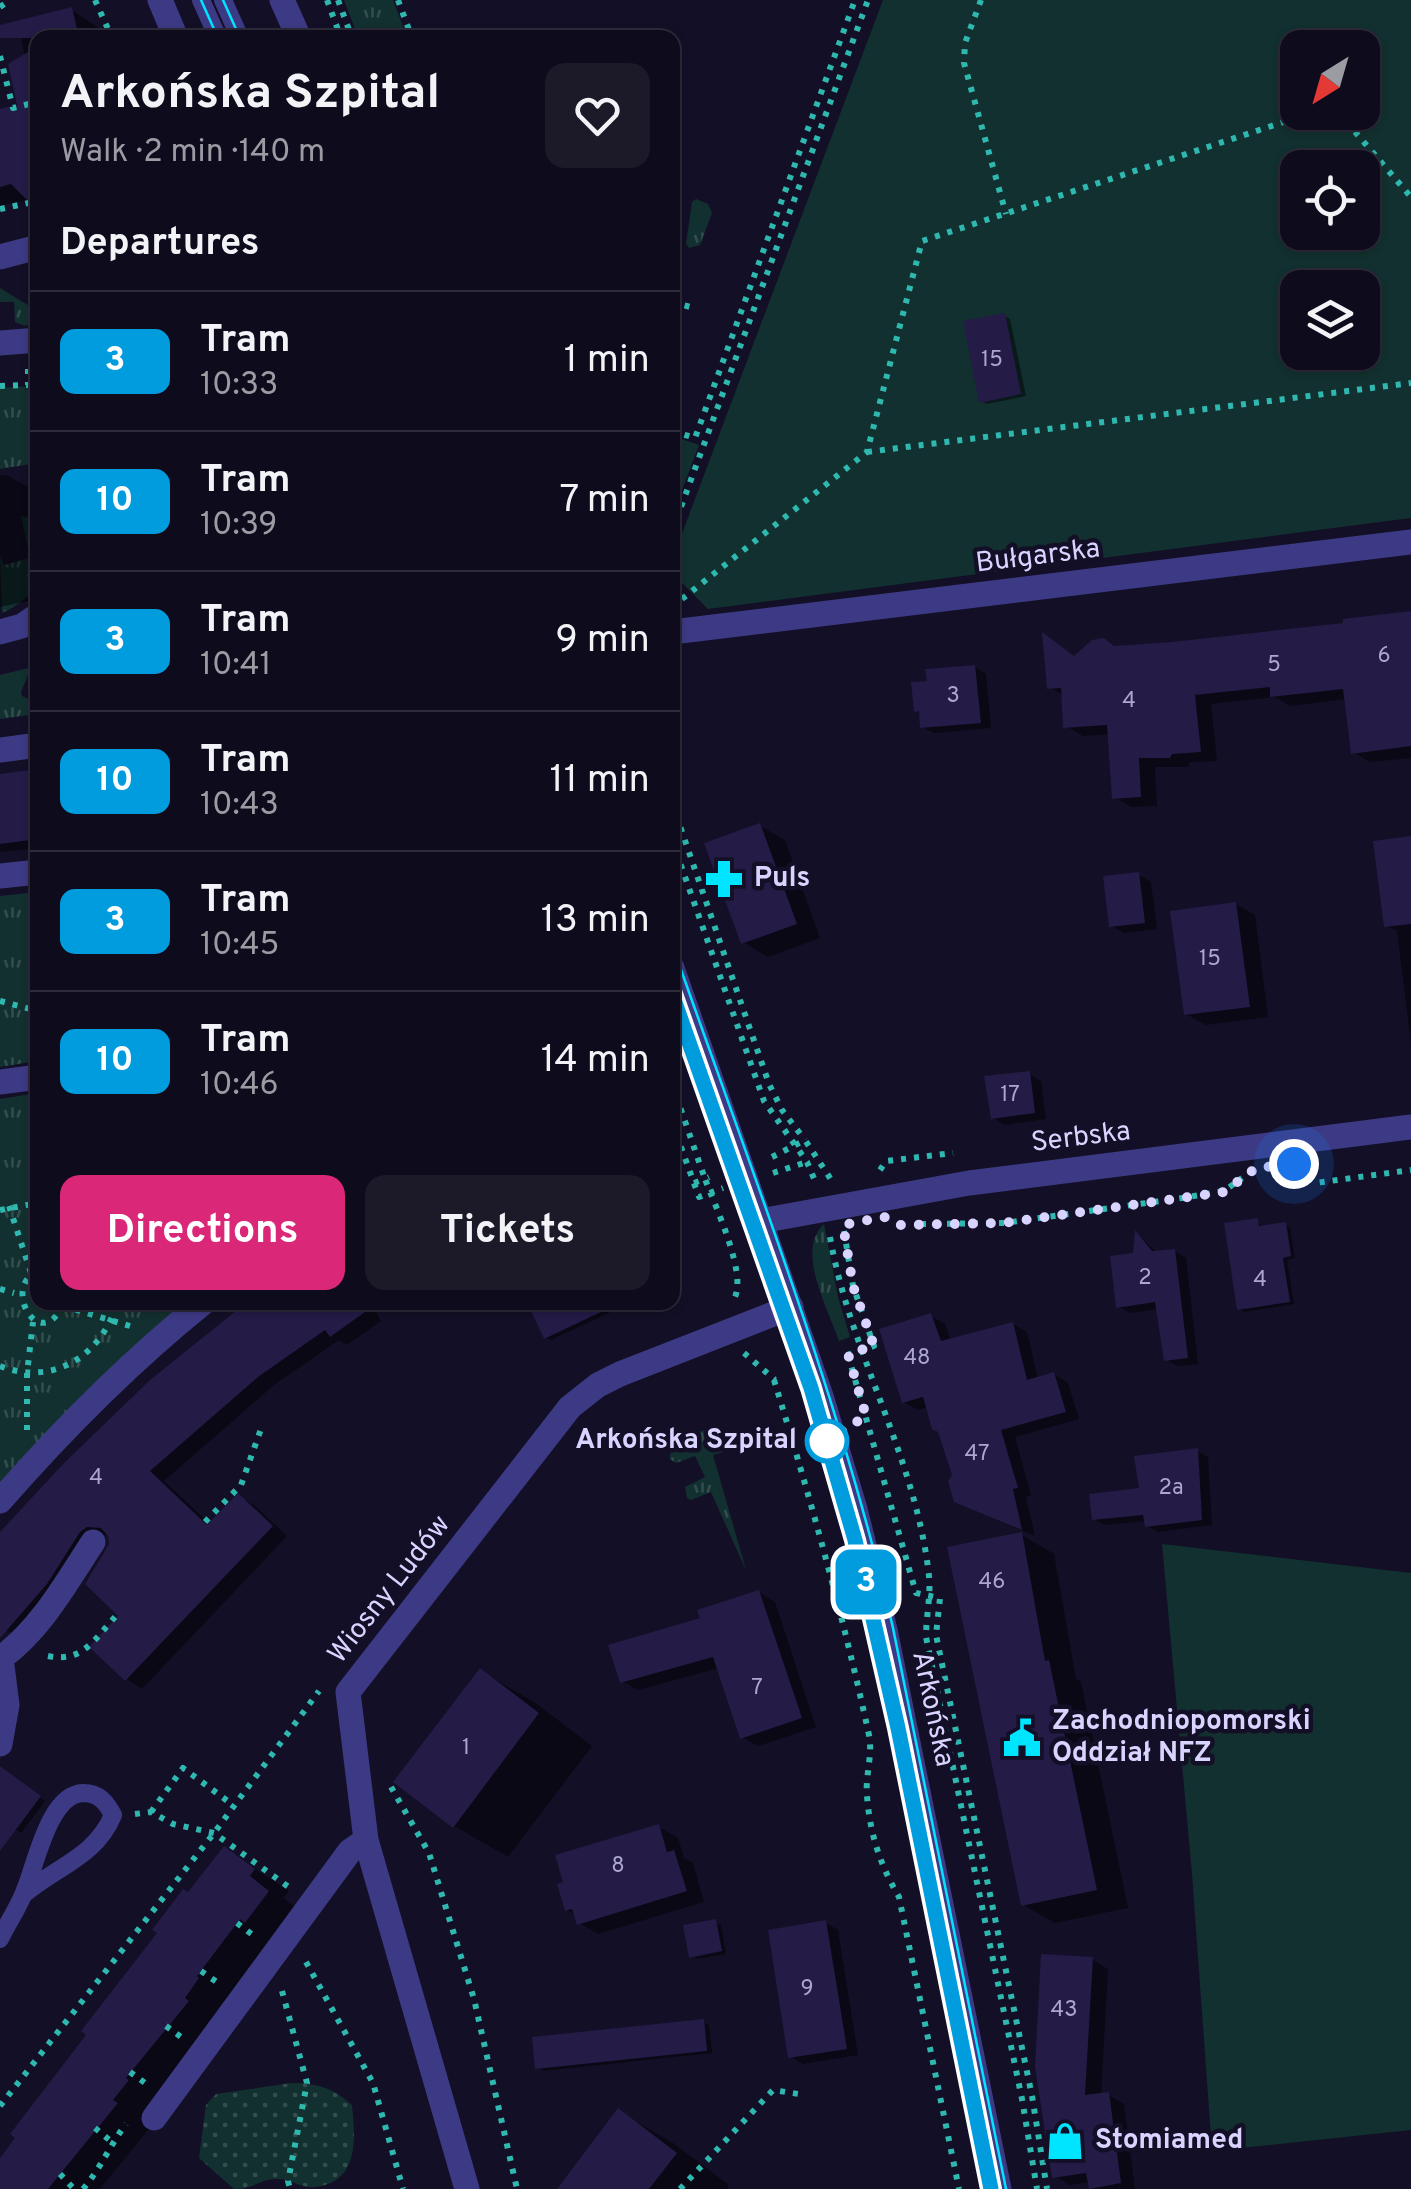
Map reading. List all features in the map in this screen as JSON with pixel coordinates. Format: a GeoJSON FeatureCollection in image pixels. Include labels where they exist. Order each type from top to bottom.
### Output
{"type":"FeatureCollection","features":[{"type":"Feature","properties":{"kind":"street"},"geometry":{"type":"LineString","coordinates":[[160,0],[173,30]]}},
{"type":"Feature","properties":{"kind":"street"},"geometry":{"type":"LineString","coordinates":[[282,0],[295,30]]}},
{"type":"Feature","properties":{"kind":"street"},"geometry":{"type":"LineString","coordinates":[[0,257],[30,249]]}},
{"type":"Feature","properties":{"kind":"street"},"geometry":{"type":"LineString","coordinates":[[0,343],[30,341]]}},
{"type":"Feature","properties":{"kind":"street","name":"Bułgarska"},"geometry":{"type":"LineString","coordinates":[[680,631],[1411,542]]}},
{"type":"Feature","properties":{"kind":"street"},"geometry":{"type":"LineString","coordinates":[[0,632],[30,620]]}},
{"type":"Feature","properties":{"kind":"street"},"geometry":{"type":"LineString","coordinates":[[0,750],[30,746]]}},
{"type":"Feature","properties":{"kind":"street"},"geometry":{"type":"LineString","coordinates":[[0,876],[30,873]]}},
{"type":"Feature","properties":{"kind":"street","name":"Arkońska"},"geometry":{"type":"LineString","coordinates":[[680,991],[835,1440],[874,1584],[999,2189]]}},
{"type":"Feature","properties":{"kind":"street"},"geometry":{"type":"LineString","coordinates":[[0,1082],[30,1078]]}},
{"type":"Feature","properties":{"kind":"street","name":"Serbska"},"geometry":{"type":"LineString","coordinates":[[761,1221],[969,1183],[1411,1127]]}},
{"type":"Feature","properties":{"kind":"street","name":"Wiosny Ludów"},"geometry":{"type":"LineString","coordinates":[[467,2189],[366,1840],[348,1692],[570,1407],[598,1385],[791,1307]]}},
{"type":"Feature","properties":{"kind":"street"},"geometry":{"type":"LineString","coordinates":[[0,1501],[29,1467],[195,1310]]}},
{"type":"Feature","properties":{"kind":"street"},"geometry":{"type":"LineString","coordinates":[[0,1744],[8,1704],[6,1654],[40,1620],[93,1542]]}},
{"type":"Feature","properties":{"kind":"street"},"geometry":{"type":"LineString","coordinates":[[154,2118],[288,1914],[350,1851],[366,1840]]}},
{"type":"Feature","properties":{"kind":"lane"},"geometry":{"type":"LineString","coordinates":[[201,0],[214,30]]}},
{"type":"Feature","properties":{"kind":"lane"},"geometry":{"type":"LineString","coordinates":[[223,0],[236,30]]}},
{"type":"Feature","properties":{"kind":"lane"},"geometry":{"type":"LineString","coordinates":[[0,1939],[24,1894],[52,1816],[65,1800],[78,1793],[93,1794],[105,1801],[113,1815],[104,1835],[89,1850],[45,1876],[24,1894]]}},
{"type":"Feature","properties":{"kind":"path"},"geometry":{"type":"LineString","coordinates":[[0,7],[10,0]]}},
{"type":"Feature","properties":{"kind":"path"},"geometry":{"type":"LineString","coordinates":[[95,0],[108,30]]}},
{"type":"Feature","properties":{"kind":"path"},"geometry":{"type":"LineString","coordinates":[[327,0],[338,30]]}},
{"type":"Feature","properties":{"kind":"path"},"geometry":{"type":"LineString","coordinates":[[338,0],[349,30]]}},
{"type":"Feature","properties":{"kind":"path"},"geometry":{"type":"LineString","coordinates":[[398,0],[409,30]]}},
{"type":"Feature","properties":{"kind":"path"},"geometry":{"type":"LineString","coordinates":[[680,433],[695,438],[855,0]]}},
{"type":"Feature","properties":{"kind":"path"},"geometry":{"type":"LineString","coordinates":[[680,509],[868,0]]}},
{"type":"Feature","properties":{"kind":"path"},"geometry":{"type":"LineString","coordinates":[[982,0],[964,43],[964,63],[1006,214]]}},
{"type":"Feature","properties":{"kind":"path"},"geometry":{"type":"LineString","coordinates":[[0,56],[13,108],[30,104]]}},
{"type":"Feature","properties":{"kind":"path"},"geometry":{"type":"LineString","coordinates":[[867,452],[922,241],[1280,123]]}},
{"type":"Feature","properties":{"kind":"path"},"geometry":{"type":"LineString","coordinates":[[1353,130],[1411,197]]}},
{"type":"Feature","properties":{"kind":"path"},"geometry":{"type":"LineString","coordinates":[[0,208],[30,203]]}},
{"type":"Feature","properties":{"kind":"path"},"geometry":{"type":"LineString","coordinates":[[680,304],[694,308]]}},
{"type":"Feature","properties":{"kind":"path"},"geometry":{"type":"LineString","coordinates":[[680,600],[867,452],[1411,382]]}},
{"type":"Feature","properties":{"kind":"path"},"geometry":{"type":"LineString","coordinates":[[680,825],[769,1084],[782,1110],[839,1190]]}},
{"type":"Feature","properties":{"kind":"path"},"geometry":{"type":"LineString","coordinates":[[680,863],[759,1088],[818,1188]]}},
{"type":"Feature","properties":{"kind":"path"},"geometry":{"type":"LineString","coordinates":[[0,1001],[30,1009]]}},
{"type":"Feature","properties":{"kind":"path"},"geometry":{"type":"LineString","coordinates":[[680,1105],[713,1192],[739,1278],[739,1291],[726,1310]]}},
{"type":"Feature","properties":{"kind":"path"},"geometry":{"type":"LineString","coordinates":[[772,1157],[805,1140]]}},
{"type":"Feature","properties":{"kind":"path"},"geometry":{"type":"LineString","coordinates":[[680,1144],[699,1197],[713,1192]]}},
{"type":"Feature","properties":{"kind":"path"},"geometry":{"type":"LineString","coordinates":[[776,1171],[806,1162]]}},
{"type":"Feature","properties":{"kind":"path"},"geometry":{"type":"LineString","coordinates":[[1294,1164],[1314,1184],[1411,1170]]}},
{"type":"Feature","properties":{"kind":"path"},"geometry":{"type":"LineString","coordinates":[[919,1224],[1004,1223],[1211,1194],[1224,1192],[1246,1176]]}},
{"type":"Feature","properties":{"kind":"path"},"geometry":{"type":"LineString","coordinates":[[694,1183],[708,1178]]}},
{"type":"Feature","properties":{"kind":"path"},"geometry":{"type":"LineString","coordinates":[[0,1210],[30,1205]]}},
{"type":"Feature","properties":{"kind":"path"},"geometry":{"type":"LineString","coordinates":[[10,1206],[30,1261]]}},
{"type":"Feature","properties":{"kind":"path"},"geometry":{"type":"LineString","coordinates":[[848,1222],[843,1225],[853,1286],[874,1346],[845,1356],[916,1593],[940,1598],[936,1634],[1032,2096],[1047,2189]]}},
{"type":"Feature","properties":{"kind":"path"},"geometry":{"type":"LineString","coordinates":[[830,1232],[862,1350],[888,1416],[924,1540],[930,1580],[926,1637],[1022,2099],[1037,2189]]}},
{"type":"Feature","properties":{"kind":"path"},"geometry":{"type":"LineString","coordinates":[[30,1274],[20,1280],[14,1293],[20,1314],[33,1322],[48,1321],[58,1310]]}},
{"type":"Feature","properties":{"kind":"path"},"geometry":{"type":"LineString","coordinates":[[0,1289],[14,1293]]}},
{"type":"Feature","properties":{"kind":"path"},"geometry":{"type":"LineString","coordinates":[[79,1310],[165,1336]]}},
{"type":"Feature","properties":{"kind":"path"},"geometry":{"type":"LineString","coordinates":[[0,1366],[27,1373],[66,1366],[85,1356],[101,1340],[115,1310]]}},
{"type":"Feature","properties":{"kind":"path"},"geometry":{"type":"LineString","coordinates":[[29,1467],[27,1373],[33,1322]]}},
{"type":"Feature","properties":{"kind":"path"},"geometry":{"type":"LineString","coordinates":[[739,1342],[745,1356],[778,1379],[813,1506],[870,1746],[866,1794],[879,1862],[898,1897],[959,2189]]}},
{"type":"Feature","properties":{"kind":"path"},"geometry":{"type":"LineString","coordinates":[[205,1522],[242,1485],[262,1426]]}},
{"type":"Feature","properties":{"kind":"path"},"geometry":{"type":"LineString","coordinates":[[6,1654],[65,1660],[84,1650],[115,1617]]}},
{"type":"Feature","properties":{"kind":"path"},"geometry":{"type":"LineString","coordinates":[[314,1696],[318,1715]]}},
{"type":"Feature","properties":{"kind":"path"},"geometry":{"type":"LineString","coordinates":[[233,1805],[183,1768],[151,1812],[173,1824],[214,1832],[291,1888]]}},
{"type":"Feature","properties":{"kind":"path"},"geometry":{"type":"LineString","coordinates":[[385,1775],[429,1853],[474,1999],[518,2189]]}},
{"type":"Feature","properties":{"kind":"path"},"geometry":{"type":"LineString","coordinates":[[301,1874],[291,1888],[288,1914],[306,1964],[373,2083],[403,2189]]}},
{"type":"Feature","properties":{"kind":"path"},"geometry":{"type":"LineString","coordinates":[[238,1923],[264,1947],[307,2083],[288,2181],[290,2189]]}},
{"type":"Feature","properties":{"kind":"path"},"geometry":{"type":"LineString","coordinates":[[244,1953],[264,1947]]}},
{"type":"Feature","properties":{"kind":"path"},"geometry":{"type":"LineString","coordinates":[[213,1996],[232,1969]]}},
{"type":"Feature","properties":{"kind":"path"},"geometry":{"type":"LineString","coordinates":[[201,1972],[221,1985]]}},
{"type":"Feature","properties":{"kind":"path"},"geometry":{"type":"LineString","coordinates":[[680,2189],[773,2090],[805,2095]]}},
{"type":"Feature","properties":{"kind":"path"},"geometry":{"type":"LineString","coordinates":[[83,2189],[104,2165],[124,2127]]}},
{"type":"Feature","properties":{"kind":"path"},"geometry":{"type":"LineString","coordinates":[[96,2128],[113,2142]]}},
{"type":"Feature","properties":{"kind":"path"},"geometry":{"type":"LineString","coordinates":[[60,2174],[74,2189]]}},
{"type":"Feature","properties":{"kind":"green space"},"geometry":{"type":"Polygon","coordinates":[[[344,0],[393,0],[404,30],[355,30],[344,0]]]}},
{"type":"Feature","properties":{"kind":"green space"},"geometry":{"type":"Polygon","coordinates":[[[883,0],[1411,0],[1411,518],[708,609],[680,581],[680,539],[883,0]]]}},
{"type":"Feature","properties":{"kind":"green space"},"geometry":{"type":"Polygon","coordinates":[[[696,199],[708,204],[712,213],[700,245],[689,248],[686,244],[692,202],[696,199]]]}},
{"type":"Feature","properties":{"kind":"green space"},"geometry":{"type":"Polygon","coordinates":[[[0,288],[30,306],[30,323],[25,326],[15,322],[14,302],[0,302],[0,288]]]}},
{"type":"Feature","properties":{"kind":"green space"},"geometry":{"type":"Polygon","coordinates":[[[30,386],[30,464],[0,469],[0,388],[30,386]]]}},
{"type":"Feature","properties":{"kind":"green space"},"geometry":{"type":"Polygon","coordinates":[[[680,439],[699,445],[680,495],[680,439]]]}},
{"type":"Feature","properties":{"kind":"green space"},"geometry":{"type":"Polygon","coordinates":[[[21,516],[30,518],[30,558],[21,516]]]}},
{"type":"Feature","properties":{"kind":"green space"},"geometry":{"type":"Polygon","coordinates":[[[0,556],[4,565],[30,558],[30,592],[2,613],[0,556]]]}},
{"type":"Feature","properties":{"kind":"green space"},"geometry":{"type":"Polygon","coordinates":[[[30,668],[21,692],[30,700],[30,715],[0,719],[0,675],[30,668]]]}},
{"type":"Feature","properties":{"kind":"green space"},"geometry":{"type":"Polygon","coordinates":[[[30,893],[30,1062],[0,1067],[0,896],[30,893]]]}},
{"type":"Feature","properties":{"kind":"green space"},"geometry":{"type":"Polygon","coordinates":[[[30,1094],[30,1310],[180,1310],[56,1424],[0,1483],[0,1099],[30,1094]]]}},
{"type":"Feature","properties":{"kind":"green space"},"geometry":{"type":"Polygon","coordinates":[[[824,1224],[850,1337],[839,1341],[813,1264],[816,1235],[824,1224]]]}},
{"type":"Feature","properties":{"kind":"green space"},"geometry":{"type":"Polygon","coordinates":[[[704,1430],[719,1431],[737,1443],[736,1448],[713,1455],[746,1570],[711,1492],[687,1498],[685,1487],[705,1477],[695,1456],[676,1463],[670,1459],[677,1443],[704,1430]]]}},
{"type":"Feature","properties":{"kind":"green space"},"geometry":{"type":"Polygon","coordinates":[[[1162,1544],[1411,1573],[1411,2130],[1212,2151],[1162,1544]]]}},
{"type":"Feature","properties":{"kind":"green space"},"geometry":{"type":"Polygon","coordinates":[[[291,2083],[324,2088],[352,2105],[354,2144],[348,2167],[330,2183],[316,2187],[272,2179],[234,2189],[199,2158],[206,2105],[216,2094],[291,2083]]]}},
{"type":"Feature","properties":{"kind":"building"},"geometry":{"type":"Polygon","coordinates":[[[72,7],[77,30],[30,30],[30,38],[0,38],[0,25],[72,7]]]}},
{"type":"Feature","properties":{"kind":"building"},"geometry":{"type":"Polygon","coordinates":[[[30,51],[30,203],[11,184],[0,187],[0,109],[17,105],[8,64],[30,51]]]}},
{"type":"Feature","properties":{"kind":"building"},"geometry":{"type":"Polygon","coordinates":[[[1005,313],[1021,394],[979,403],[963,321],[1005,313]]]}},
{"type":"Feature","properties":{"kind":"building"},"geometry":{"type":"Polygon","coordinates":[[[1411,611],[1411,746],[1351,754],[1343,689],[1270,697],[1270,687],[1195,695],[1201,752],[1139,758],[1141,797],[1112,799],[1107,725],[1063,728],[1061,688],[1047,689],[1042,632],[1074,656],[1092,640],[1104,638],[1114,646],[1172,642],[1343,623],[1343,619],[1411,611]]]}},
{"type":"Feature","properties":{"kind":"building"},"geometry":{"type":"Polygon","coordinates":[[[975,665],[981,723],[920,728],[911,682],[927,681],[925,669],[975,665]]]}},
{"type":"Feature","properties":{"kind":"building"},"geometry":{"type":"Polygon","coordinates":[[[30,770],[30,840],[0,844],[0,774],[30,770]]]}},
{"type":"Feature","properties":{"kind":"building"},"geometry":{"type":"Polygon","coordinates":[[[760,823],[797,924],[741,944],[704,843],[760,823]]]}},
{"type":"Feature","properties":{"kind":"building"},"geometry":{"type":"Polygon","coordinates":[[[1411,836],[1411,924],[1384,927],[1373,841],[1411,836]]]}},
{"type":"Feature","properties":{"kind":"building"},"geometry":{"type":"Polygon","coordinates":[[[1139,872],[1145,923],[1109,927],[1103,876],[1139,872]]]}},
{"type":"Feature","properties":{"kind":"building"},"geometry":{"type":"Polygon","coordinates":[[[1236,902],[1250,1007],[1184,1015],[1170,911],[1236,902]]]}},
{"type":"Feature","properties":{"kind":"building"},"geometry":{"type":"Polygon","coordinates":[[[1030,1071],[1035,1113],[991,1119],[984,1076],[1030,1071]]]}},
{"type":"Feature","properties":{"kind":"building"},"geometry":{"type":"Polygon","coordinates":[[[1258,1218],[1259,1226],[1286,1222],[1291,1256],[1283,1258],[1290,1302],[1237,1310],[1224,1223],[1258,1218]]]}},
{"type":"Feature","properties":{"kind":"building"},"geometry":{"type":"Polygon","coordinates":[[[1135,1230],[1152,1251],[1175,1249],[1188,1358],[1164,1361],[1155,1302],[1116,1308],[1110,1256],[1133,1253],[1135,1230]]]}},
{"type":"Feature","properties":{"kind":"building"},"geometry":{"type":"Polygon","coordinates":[[[237,1310],[368,1310],[330,1337],[325,1330],[258,1377],[150,1471],[207,1525],[238,1493],[273,1526],[125,1681],[89,1647],[118,1616],[85,1584],[109,1544],[108,1536],[101,1528],[87,1527],[80,1532],[47,1584],[0,1638],[0,1532],[150,1380],[237,1310]]]}},
{"type":"Feature","properties":{"kind":"building"},"geometry":{"type":"Polygon","coordinates":[[[531,1310],[605,1310],[544,1339],[531,1310]]]}},
{"type":"Feature","properties":{"kind":"building"},"geometry":{"type":"Polygon","coordinates":[[[931,1313],[941,1341],[1013,1322],[1027,1380],[1054,1372],[1066,1412],[1001,1430],[1018,1488],[1013,1489],[1022,1530],[954,1502],[948,1481],[952,1475],[923,1397],[902,1403],[879,1329],[931,1313]]]}},
{"type":"Feature","properties":{"kind":"building"},"geometry":{"type":"Polygon","coordinates":[[[1198,1448],[1202,1520],[1145,1527],[1143,1515],[1092,1520],[1089,1494],[1139,1488],[1134,1456],[1198,1448]]]}},
{"type":"Feature","properties":{"kind":"building"},"geometry":{"type":"Polygon","coordinates":[[[1022,1532],[1045,1661],[1049,1660],[1097,1890],[1021,1906],[947,1547],[1022,1532]]]}},
{"type":"Feature","properties":{"kind":"building"},"geometry":{"type":"Polygon","coordinates":[[[759,1590],[802,1718],[740,1739],[713,1657],[620,1683],[608,1645],[700,1618],[697,1610],[759,1590]]]}},
{"type":"Feature","properties":{"kind":"building"},"geometry":{"type":"Polygon","coordinates":[[[480,1668],[539,1713],[453,1828],[393,1782],[480,1668]]]}},
{"type":"Feature","properties":{"kind":"building"},"geometry":{"type":"Polygon","coordinates":[[[0,1766],[41,1796],[0,1851],[0,1766]]]}},
{"type":"Feature","properties":{"kind":"building"},"geometry":{"type":"Polygon","coordinates":[[[659,1824],[667,1852],[674,1850],[687,1891],[577,1925],[572,1909],[565,1911],[557,1884],[563,1882],[555,1855],[659,1824]]]}},
{"type":"Feature","properties":{"kind":"building"},"geometry":{"type":"Polygon","coordinates":[[[224,1846],[255,1869],[250,1876],[269,1891],[245,1923],[240,1919],[197,1976],[185,1998],[189,2001],[126,2078],[129,2080],[113,2100],[118,2103],[48,2189],[0,2189],[0,2158],[15,2138],[10,2134],[86,2035],[81,2031],[157,1933],[152,1930],[183,1889],[188,1892],[224,1846]]]}},
{"type":"Feature","properties":{"kind":"building"},"geometry":{"type":"Polygon","coordinates":[[[716,1919],[722,1951],[689,1958],[683,1925],[716,1919]]]}},
{"type":"Feature","properties":{"kind":"building"},"geometry":{"type":"Polygon","coordinates":[[[826,1920],[847,2049],[788,2058],[768,1930],[826,1920]]]}},
{"type":"Feature","properties":{"kind":"building"},"geometry":{"type":"Polygon","coordinates":[[[1041,1954],[1093,1957],[1085,2095],[1109,2092],[1121,2183],[1089,2189],[1086,2173],[1052,2178],[1035,2067],[1041,1954]]]}},
{"type":"Feature","properties":{"kind":"building"},"geometry":{"type":"Polygon","coordinates":[[[704,2019],[707,2051],[535,2069],[532,2037],[704,2019]]]}},
{"type":"Feature","properties":{"kind":"building"},"geometry":{"type":"Polygon","coordinates":[[[618,2108],[677,2153],[649,2189],[557,2189],[618,2108]]]}},
{"type":"Feature","properties":{"kind":"tram line"},"geometry":{"type":"LineString","coordinates":[[201,0],[214,30]]}},
{"type":"Feature","properties":{"kind":"tram line"},"geometry":{"type":"LineString","coordinates":[[223,0],[236,30]]}},
{"type":"Feature","properties":{"kind":"tram line"},"geometry":{"type":"LineString","coordinates":[[680,967],[792,1283],[871,1541],[893,1628],[1006,2189]]}},
{"type":"Feature","properties":{"kind":"tram line"},"geometry":{"type":"LineString","coordinates":[[680,1017],[811,1388],[855,1540],[899,1734]]}},
{"type":"Feature","properties":{"kind":"tram line","name":"3"},"geometry":{"type":"LineString","coordinates":[[680,1017],[811,1388],[841,1486],[878,1632],[991,2189]]}},
{"type":"Feature","properties":{"kind":"tram line"},"geometry":{"type":"LineString","coordinates":[[942,1940],[991,2189]]}},
{"type":"Feature","properties":{"kind":"place","name":"Puls"},"geometry":{"type":"Point","coordinates":[724,879]}},
{"type":"Feature","properties":{"kind":"place","name":"Arkońska Szpital"},"geometry":{"type":"Point","coordinates":[827,1441]}},
{"type":"Feature","properties":{"kind":"place","name":"Zachodniopomorski Oddział NFZ"},"geometry":{"type":"Point","coordinates":[1022,1738]}},
{"type":"Feature","properties":{"kind":"place","name":"Stomiamed"},"geometry":{"type":"Point","coordinates":[1065,2141]}},
{"type":"Feature","properties":{"kind":"route"},"geometry":{"type":"LineString","coordinates":[[827,1441],[866,1416],[848,1354],[874,1346],[853,1286],[843,1225],[848,1222],[884,1217],[900,1225],[1004,1223],[1224,1192],[1256,1168],[1294,1164]]}}]}
